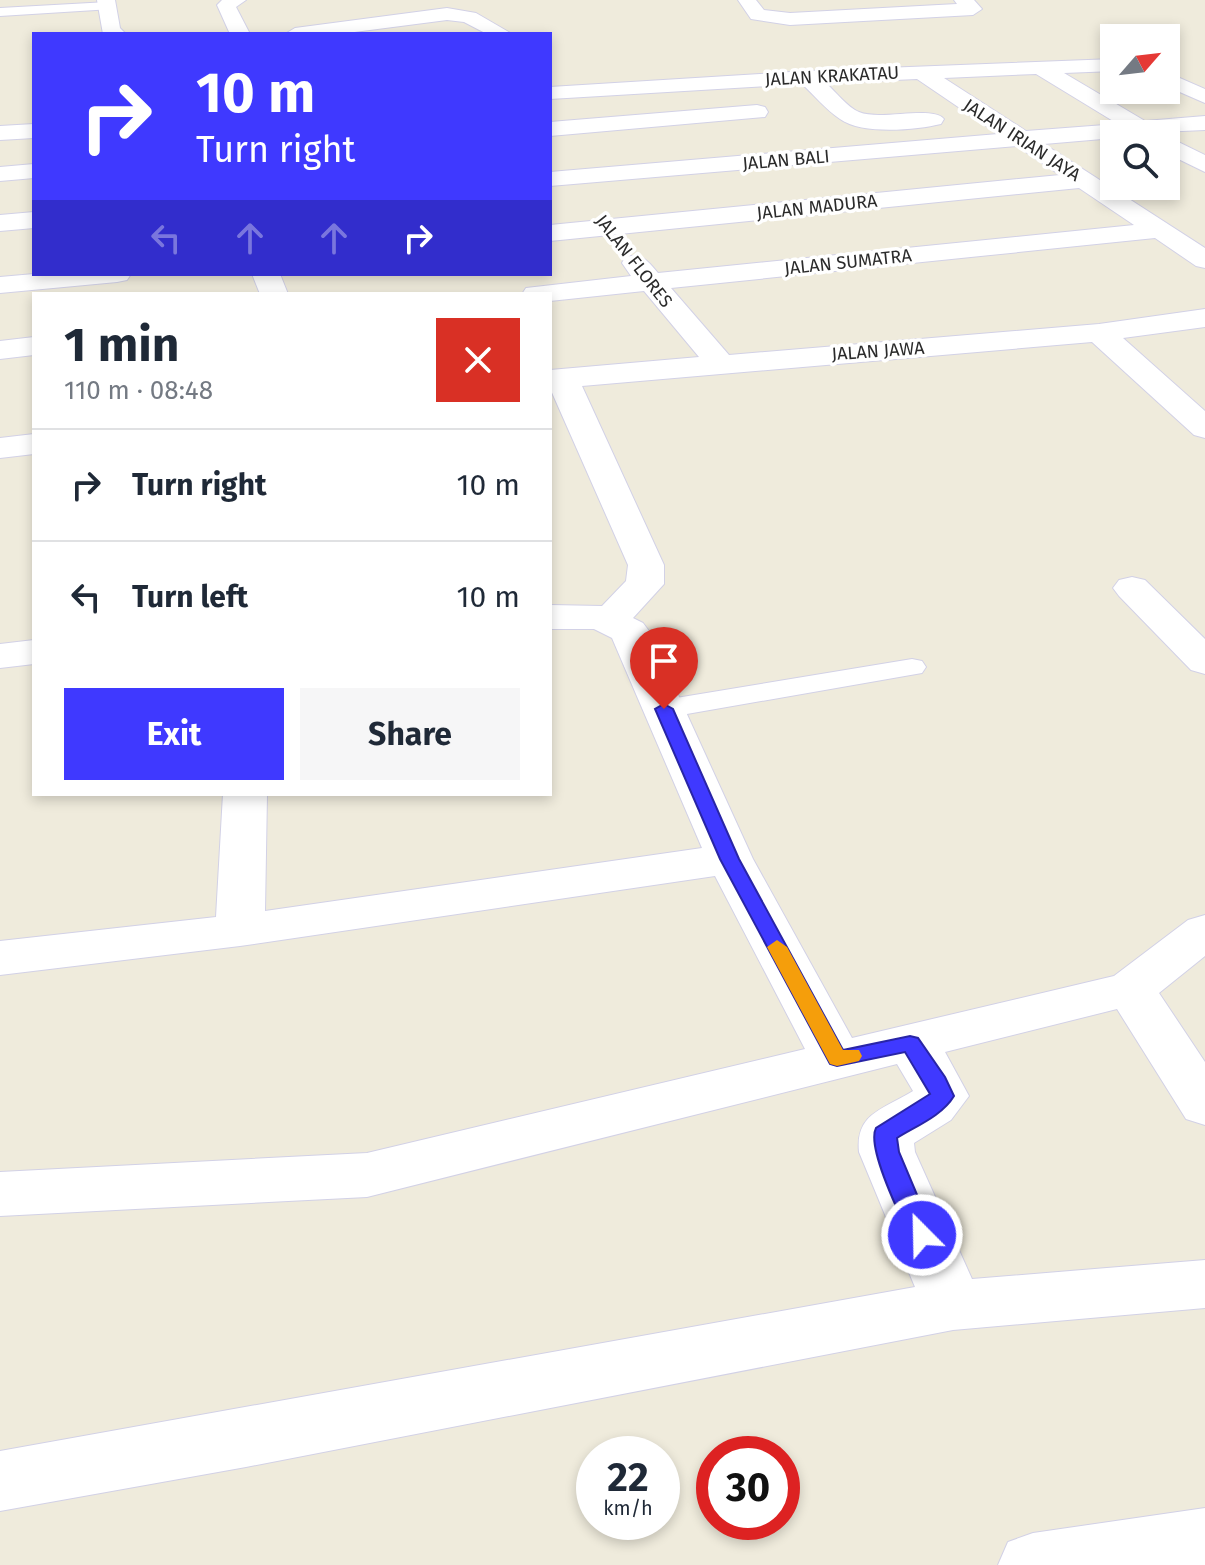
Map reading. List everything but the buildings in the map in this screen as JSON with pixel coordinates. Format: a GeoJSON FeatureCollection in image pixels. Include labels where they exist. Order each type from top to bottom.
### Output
{"type":"FeatureCollection","features":[{"type":"Feature","properties":{"kind":"street"},"geometry":{"type":"LineString","coordinates":[[237,0],[226,5],[239,32]]}},
{"type":"Feature","properties":{"kind":"street"},"geometry":{"type":"LineString","coordinates":[[747,0],[758,15],[771,19],[973,9],[964,0]]}},
{"type":"Feature","properties":{"kind":"street"},"geometry":{"type":"LineString","coordinates":[[864,0],[879,15]]}},
{"type":"Feature","properties":{"kind":"street"},"geometry":{"type":"LineString","coordinates":[[107,3],[113,32]]}},
{"type":"Feature","properties":{"kind":"street"},"geometry":{"type":"LineString","coordinates":[[384,6],[403,18]]}},
{"type":"Feature","properties":{"kind":"street"},"geometry":{"type":"LineString","coordinates":[[308,32],[403,18],[461,15],[498,32]]}},
{"type":"Feature","properties":{"kind":"street","name":"JALAN KRAKATAU"},"geometry":{"type":"LineString","coordinates":[[552,93],[807,77],[1100,65]]}},
{"type":"Feature","properties":{"kind":"street"},"geometry":{"type":"LineString","coordinates":[[1037,66],[1127,120]]}},
{"type":"Feature","properties":{"kind":"street","name":"JALAN IRIAN JAYA"},"geometry":{"type":"LineString","coordinates":[[920,72],[1205,260]]}},
{"type":"Feature","properties":{"kind":"street"},"geometry":{"type":"LineString","coordinates":[[807,77],[849,116],[858,119],[890,122],[984,114]]}},
{"type":"Feature","properties":{"kind":"street"},"geometry":{"type":"LineString","coordinates":[[1180,77],[1205,97]]}},
{"type":"Feature","properties":{"kind":"street"},"geometry":{"type":"LineString","coordinates":[[750,80],[769,161]]}},
{"type":"Feature","properties":{"kind":"street"},"geometry":{"type":"LineString","coordinates":[[552,129],[757,112]]}},
{"type":"Feature","properties":{"kind":"street","name":"JALAN BALI"},"geometry":{"type":"LineString","coordinates":[[1180,127],[1205,123]]}},
{"type":"Feature","properties":{"kind":"street"},"geometry":{"type":"LineString","coordinates":[[0,133],[32,131]]}},
{"type":"Feature","properties":{"kind":"street","name":"JALAN BALI"},"geometry":{"type":"LineString","coordinates":[[559,178],[1100,135]]}},
{"type":"Feature","properties":{"kind":"street"},"geometry":{"type":"LineString","coordinates":[[1180,151],[1205,165]]}},
{"type":"Feature","properties":{"kind":"street"},"geometry":{"type":"LineString","coordinates":[[0,174],[32,171]]}},
{"type":"Feature","properties":{"kind":"street","name":"JALAN FLORES"},"geometry":{"type":"LineString","coordinates":[[559,178],[608,227],[649,282],[721,365]]}},
{"type":"Feature","properties":{"kind":"street","name":"JALAN MADURA"},"geometry":{"type":"LineString","coordinates":[[552,233],[1084,180]]}},
{"type":"Feature","properties":{"kind":"street"},"geometry":{"type":"LineString","coordinates":[[0,223],[32,220]]}},
{"type":"Feature","properties":{"kind":"street","name":"JALAN SUMATRA"},"geometry":{"type":"LineString","coordinates":[[552,292],[1160,230]]}},
{"type":"Feature","properties":{"kind":"street"},"geometry":{"type":"LineString","coordinates":[[0,285],[65,282],[104,276]]}},
{"type":"Feature","properties":{"kind":"street","name":"JALAN JAWA"},"geometry":{"type":"LineString","coordinates":[[556,379],[1099,333],[1205,318]]}},
{"type":"Feature","properties":{"kind":"street"},"geometry":{"type":"LineString","coordinates":[[1099,333],[1205,428]]}},
{"type":"Feature","properties":{"kind":"street"},"geometry":{"type":"LineString","coordinates":[[0,350],[32,346]]}},
{"type":"Feature","properties":{"kind":"street"},"geometry":{"type":"LineString","coordinates":[[556,379],[646,565],[645,584],[609,620]]}},
{"type":"Feature","properties":{"kind":"street"},"geometry":{"type":"LineString","coordinates":[[0,448],[32,444]]}},
{"type":"Feature","properties":{"kind":"street"},"geometry":{"type":"LineString","coordinates":[[1132,588],[1205,662]]}},
{"type":"Feature","properties":{"kind":"street"},"geometry":{"type":"LineString","coordinates":[[552,617],[575,615],[609,620],[629,631],[730,859],[837,1059]]}},
{"type":"Feature","properties":{"kind":"street"},"geometry":{"type":"LineString","coordinates":[[0,656],[32,652]]}},
{"type":"Feature","properties":{"kind":"street"},"geometry":{"type":"LineString","coordinates":[[240,930],[245,796]]}},
{"type":"Feature","properties":{"kind":"street"},"geometry":{"type":"LineString","coordinates":[[0,958],[240,930],[730,859]]}},
{"type":"Feature","properties":{"kind":"street"},"geometry":{"type":"LineString","coordinates":[[0,1194],[367,1175],[1130,989],[1205,931]]}},
{"type":"Feature","properties":{"kind":"street"},"geometry":{"type":"LineString","coordinates":[[1130,989],[1205,1105]]}},
{"type":"Feature","properties":{"kind":"street"},"geometry":{"type":"LineString","coordinates":[[910,1043],[937,1082],[942,1096],[932,1106],[885,1134],[887,1152],[953,1305]]}},
{"type":"Feature","properties":{"kind":"street"},"geometry":{"type":"LineString","coordinates":[[0,1481],[953,1305],[1205,1284]]}},
{"type":"Feature","properties":{"kind":"street"},"geometry":{"type":"LineString","coordinates":[[1033,1565],[1205,1540]]}},
{"type":"Feature","properties":{"kind":"lane"},"geometry":{"type":"LineString","coordinates":[[0,12],[107,3]]}},
{"type":"Feature","properties":{"kind":"lane"},"geometry":{"type":"LineString","coordinates":[[664,709],[912,667]]}},
{"type":"Feature","properties":{"kind":"slow traffic"},"geometry":{"type":"LineString","coordinates":[[777,947],[837,1059],[851,1056]]}},
{"type":"Feature","properties":{"kind":"route"},"geometry":{"type":"LineString","coordinates":[[664,709],[730,859],[837,1059],[910,1043],[937,1082],[942,1096],[932,1106],[885,1134],[887,1152],[922,1235]]}}]}
